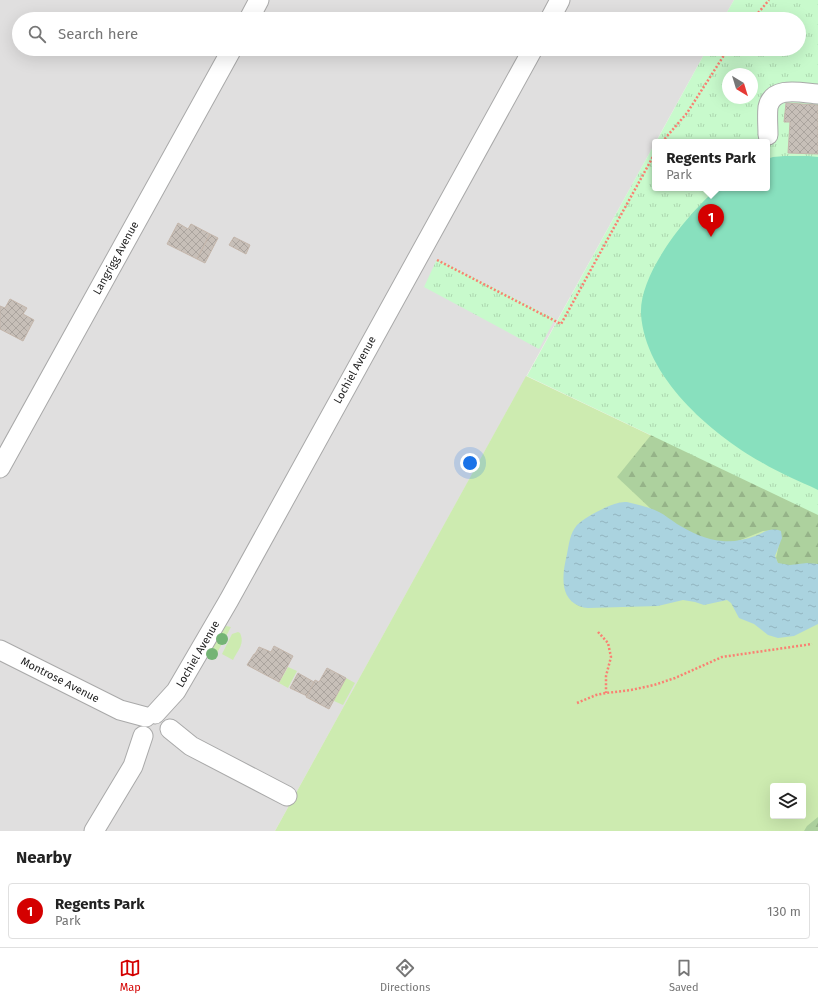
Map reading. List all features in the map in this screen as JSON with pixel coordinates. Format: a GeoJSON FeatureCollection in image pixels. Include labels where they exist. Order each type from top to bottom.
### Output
{"type":"FeatureCollection","features":[{"type":"Feature","properties":{"kind":"street"},"geometry":{"type":"LineString","coordinates":[[253,12],[259,0]]}},
{"type":"Feature","properties":{"kind":"street"},"geometry":{"type":"LineString","coordinates":[[554,12],[560,0]]}},
{"type":"Feature","properties":{"kind":"street","name":"Langrigg Avenue"},"geometry":{"type":"LineString","coordinates":[[0,468],[228,56]]}},
{"type":"Feature","properties":{"kind":"street","name":"Lochiel Avenue"},"geometry":{"type":"LineString","coordinates":[[94,831],[155,729],[232,593],[529,56]]}},
{"type":"Feature","properties":{"kind":"street"},"geometry":{"type":"LineString","coordinates":[[768,135],[768,106],[772,98],[779,93],[791,92],[818,94]]}},
{"type":"Feature","properties":{"kind":"street","name":"Montrose Avenue"},"geometry":{"type":"LineString","coordinates":[[0,650],[287,796]]}},
{"type":"Feature","properties":{"kind":"path"},"geometry":{"type":"LineString","coordinates":[[758,12],[769,0]]}},
{"type":"Feature","properties":{"kind":"path"},"geometry":{"type":"LineString","coordinates":[[665,139],[687,113],[724,56]]}},
{"type":"Feature","properties":{"kind":"path"},"geometry":{"type":"LineString","coordinates":[[421,251],[560,324],[652,158]]}},
{"type":"Feature","properties":{"kind":"path"},"geometry":{"type":"LineString","coordinates":[[598,632],[608,643],[611,657],[606,676],[606,692]]}},
{"type":"Feature","properties":{"kind":"path"},"geometry":{"type":"LineString","coordinates":[[577,703],[606,692],[631,690],[654,685],[675,678],[722,657],[812,644]]}},
{"type":"Feature","properties":{"kind":"shaded area"},"geometry":{"type":"Polygon","coordinates":[[[0,0],[734,0],[727,12],[12,12],[12,56],[703,56],[657,139],[652,139],[652,149],[275,831],[0,831],[0,0]]]}},
{"type":"Feature","properties":{"kind":"green space"},"geometry":{"type":"Polygon","coordinates":[[[734,0],[818,0],[818,515],[527,376],[652,148],[652,191],[770,191],[770,139],[658,139],[703,56],[806,56],[806,12],[727,12],[734,0]]]}},
{"type":"Feature","properties":{"kind":"green space"},"geometry":{"type":"Polygon","coordinates":[[[818,157],[818,490],[782,473],[741,450],[721,436],[683,401],[667,381],[654,360],[645,337],[641,314],[643,298],[648,281],[657,263],[680,228],[693,212],[715,191],[770,191],[770,158],[818,157]]]}},
{"type":"Feature","properties":{"kind":"green space"},"geometry":{"type":"Polygon","coordinates":[[[437,259],[555,319],[539,349],[424,287],[437,259]]]}},
{"type":"Feature","properties":{"kind":"green space"},"geometry":{"type":"Polygon","coordinates":[[[526,376],[818,515],[818,831],[275,831],[526,376]]]}},
{"type":"Feature","properties":{"kind":"green space"},"geometry":{"type":"Polygon","coordinates":[[[681,398],[818,490],[818,572],[779,567],[776,558],[781,536],[776,530],[763,531],[733,543],[715,544],[691,536],[651,509],[617,477],[681,398]]]}},
{"type":"Feature","properties":{"kind":"green space"},"geometry":{"type":"Polygon","coordinates":[[[226,626],[231,627],[216,655],[210,652],[226,626]]]}},
{"type":"Feature","properties":{"kind":"green space"},"geometry":{"type":"Polygon","coordinates":[[[238,632],[240,633],[242,640],[239,650],[233,660],[222,654],[232,634],[238,632]]]}},
{"type":"Feature","properties":{"kind":"green space"},"geometry":{"type":"Polygon","coordinates":[[[288,667],[297,671],[288,688],[279,683],[288,667]]]}},
{"type":"Feature","properties":{"kind":"green space"},"geometry":{"type":"Polygon","coordinates":[[[346,678],[355,683],[343,705],[334,701],[346,678]]]}},
{"type":"Feature","properties":{"kind":"green space"},"geometry":{"type":"Polygon","coordinates":[[[818,817],[818,831],[804,831],[807,826],[818,817]]]}},
{"type":"Feature","properties":{"kind":"water"},"geometry":{"type":"Polygon","coordinates":[[[620,502],[627,502],[655,510],[693,533],[716,540],[739,540],[771,530],[781,531],[782,538],[775,556],[778,563],[790,565],[807,563],[818,564],[818,624],[794,636],[778,638],[768,635],[754,624],[739,618],[731,603],[727,600],[704,605],[683,600],[658,606],[588,608],[579,606],[572,602],[565,590],[564,583],[564,568],[571,535],[580,522],[596,512],[620,502]]]}},
{"type":"Feature","properties":{"kind":"building"},"geometry":{"type":"Polygon","coordinates":[[[786,103],[818,105],[818,154],[788,153],[790,122],[784,122],[786,103]]]}},
{"type":"Feature","properties":{"kind":"building"},"geometry":{"type":"Polygon","coordinates":[[[178,223],[188,229],[191,224],[210,234],[197,259],[167,244],[178,223]]]}},
{"type":"Feature","properties":{"kind":"building"},"geometry":{"type":"Polygon","coordinates":[[[210,234],[218,238],[205,263],[197,259],[210,234]]]}},
{"type":"Feature","properties":{"kind":"building"},"geometry":{"type":"Polygon","coordinates":[[[234,237],[250,245],[246,254],[229,245],[234,237]]]}},
{"type":"Feature","properties":{"kind":"building"},"geometry":{"type":"Polygon","coordinates":[[[10,299],[27,308],[23,314],[34,320],[23,341],[0,329],[0,306],[5,308],[10,299]]]}},
{"type":"Feature","properties":{"kind":"building"},"geometry":{"type":"Polygon","coordinates":[[[274,646],[293,656],[279,682],[247,665],[259,647],[271,652],[274,646]]]}},
{"type":"Feature","properties":{"kind":"building"},"geometry":{"type":"Polygon","coordinates":[[[327,668],[346,678],[329,709],[306,697],[315,680],[319,682],[327,668]]]}},
{"type":"Feature","properties":{"kind":"building"},"geometry":{"type":"Polygon","coordinates":[[[298,673],[314,682],[307,696],[290,688],[298,673]]]}},
{"type":"Feature","properties":{"kind":"place","name":"Regents Park"},"geometry":{"type":"Point","coordinates":[711,237]}}]}
